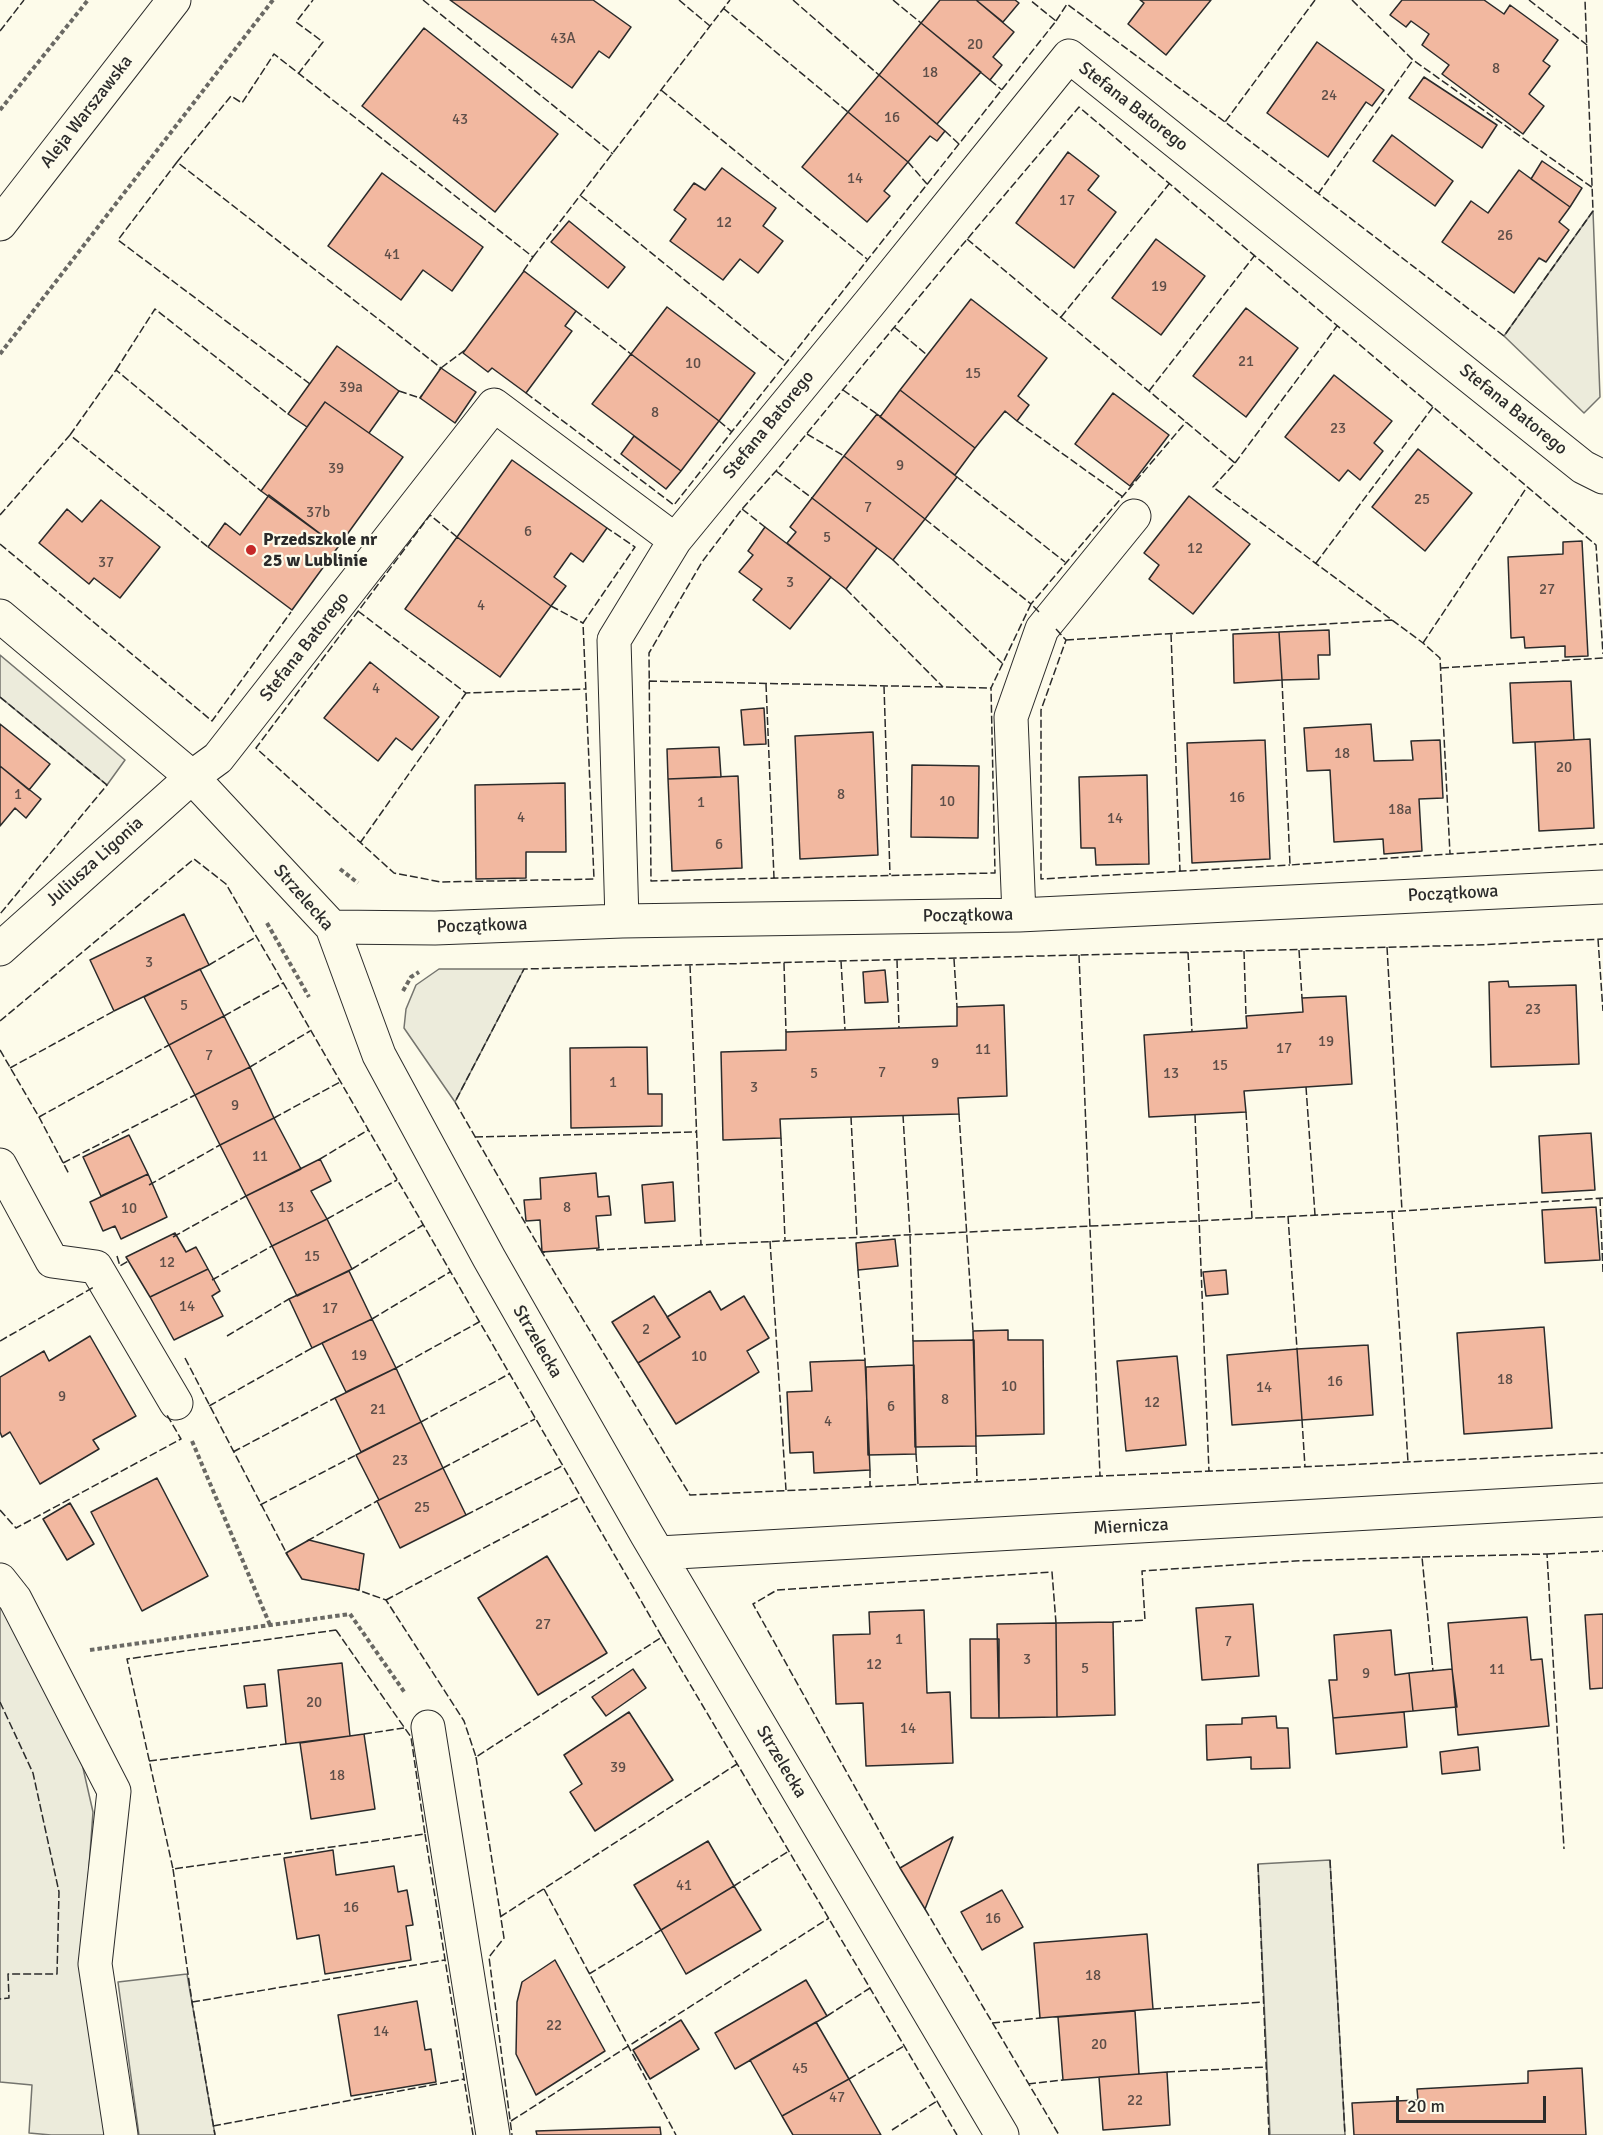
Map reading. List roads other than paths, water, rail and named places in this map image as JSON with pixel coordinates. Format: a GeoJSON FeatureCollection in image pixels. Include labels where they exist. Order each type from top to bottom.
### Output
{"type":"FeatureCollection","features":[{"type":"Feature","properties":{"kind":"street","name":"Aleja Warszawska"},"geometry":{"type":"LineString","coordinates":[[0,224],[174,0]]}},
{"type":"Feature","properties":{"kind":"street","name":"Stefana Batorego"},"geometry":{"type":"LineString","coordinates":[[622,921],[614,639],[675,540],[1069,56],[1583,467],[1603,477]]}},
{"type":"Feature","properties":{"kind":"street","name":"Stefana Batorego"},"geometry":{"type":"LineString","coordinates":[[192,777],[218,758],[494,405],[675,540]]}},
{"type":"Feature","properties":{"kind":"street"},"geometry":{"type":"LineString","coordinates":[[1019,915],[1011,717],[1042,629],[1134,516]]}},
{"type":"Feature","properties":{"kind":"street","name":"Strzelecka"},"geometry":{"type":"LineString","coordinates":[[0,616],[192,777],[332,927],[379,1054],[489,1258],[658,1553],[1002,2135]]}},
{"type":"Feature","properties":{"kind":"street","name":"Juliusza Ligonia"},"geometry":{"type":"LineString","coordinates":[[0,949],[192,777]]}},
{"type":"Feature","properties":{"kind":"street","name":"Początkowa"},"geometry":{"type":"LineString","coordinates":[[332,927],[435,928],[622,921],[1019,915],[1603,887]]}},
{"type":"Feature","properties":{"kind":"street"},"geometry":{"type":"LineString","coordinates":[[0,1165],[52,1261],[96,1267],[176,1403]]}},
{"type":"Feature","properties":{"kind":"street","name":"Miernicza"},"geometry":{"type":"LineString","coordinates":[[658,1553],[1603,1500]]}},
{"type":"Feature","properties":{"kind":"street"},"geometry":{"type":"LineString","coordinates":[[0,1580],[15,1599],[114,1791],[95,1964],[121,2135]]}},
{"type":"Feature","properties":{"kind":"street"},"geometry":{"type":"LineString","coordinates":[[428,1727],[493,2135]]}},
{"type":"Feature","properties":{"kind":"place","name":"Przedszkole nr 25 w Lublinie"},"geometry":{"type":"Point","coordinates":[251,550]}}]}
